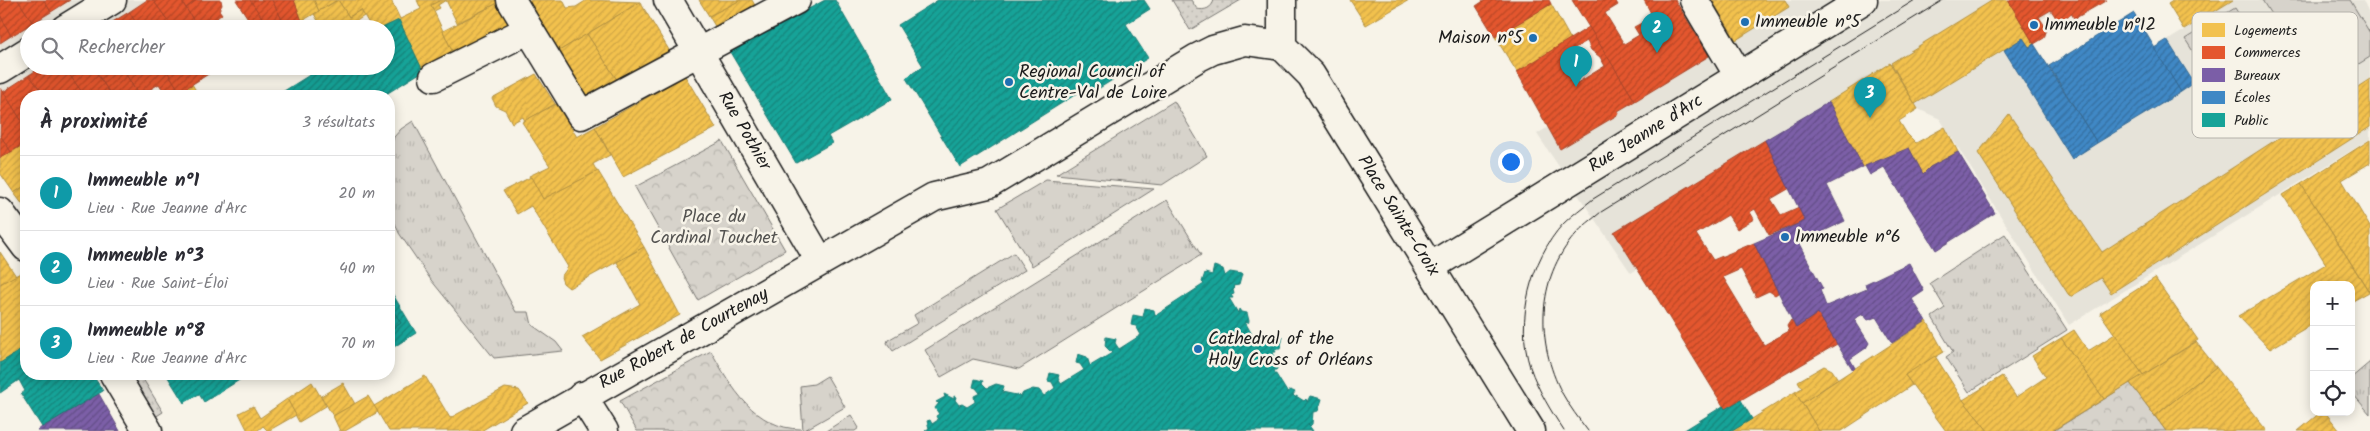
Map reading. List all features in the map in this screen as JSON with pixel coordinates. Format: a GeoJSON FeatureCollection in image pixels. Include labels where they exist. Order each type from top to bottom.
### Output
{"type":"FeatureCollection","features":[{"type":"Feature","properties":{"kind":"street"},"geometry":{"type":"LineString","coordinates":[[80,20],[112,0]]}},
{"type":"Feature","properties":{"kind":"street"},"geometry":{"type":"LineString","coordinates":[[511,0],[581,115],[796,0]]}},
{"type":"Feature","properties":{"kind":"street","name":"Rue Pothier"},"geometry":{"type":"LineString","coordinates":[[668,0],[820,261]]}},
{"type":"Feature","properties":{"kind":"street"},"geometry":{"type":"LineString","coordinates":[[1282,0],[1282,46]]}},
{"type":"Feature","properties":{"kind":"street"},"geometry":{"type":"LineString","coordinates":[[1694,0],[1739,76]]}},
{"type":"Feature","properties":{"kind":"street","name":"Rue Jeanne d'Arc"},"geometry":{"type":"LineString","coordinates":[[1430,267],[1863,0]]}},
{"type":"Feature","properties":{"kind":"street"},"geometry":{"type":"LineString","coordinates":[[434,77],[528,30]]}},
{"type":"Feature","properties":{"kind":"street","name":"Rue Robert de Courtenay"},"geometry":{"type":"LineString","coordinates":[[604,431],[582,396],[934,197],[989,184],[1168,75],[1213,50],[1245,41],[1282,46]]}},
{"type":"Feature","properties":{"kind":"street","name":"Place Sainte-Croix"},"geometry":{"type":"LineString","coordinates":[[1282,46],[1312,75],[1531,431]]}},
{"type":"Feature","properties":{"kind":"street"},"geometry":{"type":"LineString","coordinates":[[0,69],[20,57]]}},
{"type":"Feature","properties":{"kind":"street"},"geometry":{"type":"LineString","coordinates":[[0,212],[20,239]]}},
{"type":"Feature","properties":{"kind":"street"},"geometry":{"type":"LineString","coordinates":[[118,380],[148,431]]}},
{"type":"Feature","properties":{"kind":"street"},"geometry":{"type":"LineString","coordinates":[[524,431],[582,396]]}},
{"type":"Feature","properties":{"kind":"shaded area"},"geometry":{"type":"Polygon","coordinates":[[[28,0],[203,0],[171,20],[20,20],[20,75],[78,75],[54,90],[20,90],[20,111],[0,123],[0,17],[28,0]]]}},
{"type":"Feature","properties":{"kind":"shaded area"},"geometry":{"type":"Polygon","coordinates":[[[1752,0],[2073,0],[2026,29],[2054,75],[2154,49],[2192,25],[2192,138],[2358,138],[2358,12],[2214,12],[2233,0],[2363,0],[2370,15],[2370,139],[2069,325],[1940,119],[1918,109],[1913,100],[1631,273],[1537,134],[1752,0]]]}},
{"type":"Feature","properties":{"kind":"green space"},"geometry":{"type":"Polygon","coordinates":[[[1172,0],[1191,0],[1197,9],[1203,10],[1210,7],[1214,0],[1241,0],[1190,30],[1172,0]]]}},
{"type":"Feature","properties":{"kind":"green space"},"geometry":{"type":"Polygon","coordinates":[[[2262,0],[2350,0],[2357,12],[2270,12],[2262,0]]]}},
{"type":"Feature","properties":{"kind":"green space"},"geometry":{"type":"Polygon","coordinates":[[[2235,8],[2238,12],[2229,12],[2235,8]]]}},
{"type":"Feature","properties":{"kind":"green space"},"geometry":{"type":"Polygon","coordinates":[[[2358,13],[2370,33],[2370,57],[2358,64],[2358,13]]]}},
{"type":"Feature","properties":{"kind":"green space"},"geometry":{"type":"Polygon","coordinates":[[[2192,35],[2192,50],[2185,39],[2192,35]]]}},
{"type":"Feature","properties":{"kind":"green space"},"geometry":{"type":"Polygon","coordinates":[[[1174,101],[1207,156],[1162,185],[1056,174],[1174,101]]]}},
{"type":"Feature","properties":{"kind":"green space"},"geometry":{"type":"Polygon","coordinates":[[[413,121],[516,312],[529,312],[532,325],[556,342],[563,351],[494,358],[431,280],[399,233],[395,223],[395,136],[413,121]]]}},
{"type":"Feature","properties":{"kind":"green space","name":"Place du Cardinal Touchet"},"geometry":{"type":"Polygon","coordinates":[[[722,141],[785,250],[698,300],[635,187],[722,141]]]}},
{"type":"Feature","properties":{"kind":"green space"},"geometry":{"type":"Polygon","coordinates":[[[1046,180],[1154,189],[1032,266],[997,209],[1046,180]]]}},
{"type":"Feature","properties":{"kind":"green space"},"geometry":{"type":"Polygon","coordinates":[[[1167,200],[1201,255],[1019,369],[973,359],[941,377],[925,350],[1167,200]]]}},
{"type":"Feature","properties":{"kind":"green space"},"geometry":{"type":"Polygon","coordinates":[[[2005,234],[2067,330],[1969,392],[1946,357],[1953,352],[1932,317],[1945,308],[1930,283],[2005,234]]]}},
{"type":"Feature","properties":{"kind":"green space"},"geometry":{"type":"Polygon","coordinates":[[[1014,253],[1025,270],[893,351],[887,343],[888,340],[918,323],[914,315],[1014,253]]]}},
{"type":"Feature","properties":{"kind":"green space"},"geometry":{"type":"Polygon","coordinates":[[[711,351],[736,392],[758,414],[770,422],[803,431],[637,431],[620,401],[711,351]]]}},
{"type":"Feature","properties":{"kind":"green space"},"geometry":{"type":"Polygon","coordinates":[[[2370,362],[2370,414],[2355,396],[2355,375],[2370,362]]]}},
{"type":"Feature","properties":{"kind":"green space"},"geometry":{"type":"Polygon","coordinates":[[[827,376],[845,407],[803,431],[800,386],[814,384],[827,376]]]}},
{"type":"Feature","properties":{"kind":"green space"},"geometry":{"type":"Polygon","coordinates":[[[130,380],[144,380],[163,412],[155,417],[130,380]]]}},
{"type":"Feature","properties":{"kind":"green space"},"geometry":{"type":"Polygon","coordinates":[[[2130,383],[2166,431],[2053,431],[2130,383]]]}},
{"type":"Feature","properties":{"kind":"green space"},"geometry":{"type":"Polygon","coordinates":[[[851,415],[859,428],[855,431],[826,431],[851,415]]]}},
{"type":"Feature","properties":{"kind":"building: Logements"},"geometry":{"type":"Polygon","coordinates":[[[294,0],[314,0],[319,11],[302,20],[294,0]]]}},
{"type":"Feature","properties":{"kind":"building: Logements"},"geometry":{"type":"Polygon","coordinates":[[[314,0],[337,0],[319,11],[314,0]]]}},
{"type":"Feature","properties":{"kind":"building: Logements"},"geometry":{"type":"Polygon","coordinates":[[[338,0],[391,0],[400,19],[421,9],[417,0],[441,0],[431,5],[455,57],[423,71],[399,20],[395,22],[395,20],[367,20],[361,10],[349,17],[338,0]]]}},
{"type":"Feature","properties":{"kind":"building: Logements"},"geometry":{"type":"Polygon","coordinates":[[[338,0],[349,17],[361,10],[364,16],[358,20],[318,20],[314,14],[338,0]]]}},
{"type":"Feature","properties":{"kind":"building: Logements"},"geometry":{"type":"Polygon","coordinates":[[[441,0],[446,0],[438,5],[440,8],[434,11],[431,5],[441,0]]]}},
{"type":"Feature","properties":{"kind":"building: Logements"},"geometry":{"type":"Polygon","coordinates":[[[446,0],[496,0],[498,3],[457,23],[446,0]]]}},
{"type":"Feature","properties":{"kind":"building: Logements"},"geometry":{"type":"Polygon","coordinates":[[[525,0],[563,0],[567,8],[576,7],[587,0],[640,2],[554,54],[525,0]]]}},
{"type":"Feature","properties":{"kind":"building: Logements"},"geometry":{"type":"Polygon","coordinates":[[[699,0],[741,0],[709,16],[699,0]]]}},
{"type":"Feature","properties":{"kind":"building: Logements"},"geometry":{"type":"Polygon","coordinates":[[[741,0],[752,0],[759,13],[719,33],[709,16],[741,0]]]}},
{"type":"Feature","properties":{"kind":"building: Logements"},"geometry":{"type":"Polygon","coordinates":[[[1350,0],[1409,0],[1366,25],[1350,0]]]}},
{"type":"Feature","properties":{"kind":"building: Logements","name":"Immeuble n°5"},"geometry":{"type":"Polygon","coordinates":[[[1712,0],[1785,0],[1789,7],[1736,40],[1712,0]]]}},
{"type":"Feature","properties":{"kind":"building: Logements"},"geometry":{"type":"Polygon","coordinates":[[[1993,0],[2008,0],[2034,44],[2029,47],[2023,38],[1915,104],[1891,63],[1993,0]]]}},
{"type":"Feature","properties":{"kind":"building: Logements"},"geometry":{"type":"Polygon","coordinates":[[[2174,0],[2233,0],[2213,12],[2192,12],[2192,25],[2184,30],[2168,4],[2174,0]]]}},
{"type":"Feature","properties":{"kind":"building: Logements"},"geometry":{"type":"Polygon","coordinates":[[[640,2],[672,55],[619,83],[587,34],[640,2]]]}},
{"type":"Feature","properties":{"kind":"building: Logements"},"geometry":{"type":"Polygon","coordinates":[[[498,3],[513,29],[455,57],[443,31],[498,3]]]}},
{"type":"Feature","properties":{"kind":"building: Logements","name":"Maison n°5"},"geometry":{"type":"Polygon","coordinates":[[[1551,4],[1571,40],[1517,72],[1495,37],[1551,4]]]}},
{"type":"Feature","properties":{"kind":"building: Logements"},"geometry":{"type":"Polygon","coordinates":[[[587,34],[619,83],[582,99],[554,54],[587,34]]]}},
{"type":"Feature","properties":{"kind":"building: Logements"},"geometry":{"type":"Polygon","coordinates":[[[1890,63],[1918,109],[1899,121],[1907,134],[1916,143],[1945,127],[1958,152],[1930,167],[1923,174],[1909,148],[1863,167],[1829,102],[1890,63]]]}},
{"type":"Feature","properties":{"kind":"building: Logements"},"geometry":{"type":"Polygon","coordinates":[[[536,74],[555,104],[525,121],[523,117],[512,123],[505,110],[496,106],[492,98],[536,74]]]}},
{"type":"Feature","properties":{"kind":"building: Logements"},"geometry":{"type":"Polygon","coordinates":[[[685,76],[716,128],[623,177],[595,127],[685,76]]]}},
{"type":"Feature","properties":{"kind":"building: Logements"},"geometry":{"type":"Polygon","coordinates":[[[2370,79],[2370,127],[2358,135],[2358,87],[2370,79]]]}},
{"type":"Feature","properties":{"kind":"building: Logements"},"geometry":{"type":"Polygon","coordinates":[[[192,84],[196,90],[183,90],[192,84]]]}},
{"type":"Feature","properties":{"kind":"building: Logements"},"geometry":{"type":"Polygon","coordinates":[[[556,104],[577,137],[595,127],[610,155],[593,164],[597,172],[543,199],[529,176],[550,166],[522,122],[556,104]]]}},
{"type":"Feature","properties":{"kind":"building: Logements"},"geometry":{"type":"Polygon","coordinates":[[[2009,114],[2102,252],[2279,138],[2353,138],[2111,293],[2101,278],[2070,297],[1978,153],[2009,114]]]}},
{"type":"Feature","properties":{"kind":"building: Logements"},"geometry":{"type":"Polygon","coordinates":[[[2370,140],[2370,163],[2342,180],[2370,227],[2370,293],[2301,184],[2370,140]]]}},
{"type":"Feature","properties":{"kind":"building: Logements"},"geometry":{"type":"Polygon","coordinates":[[[20,146],[20,189],[14,193],[0,173],[0,158],[20,146]]]}},
{"type":"Feature","properties":{"kind":"building: Logements"},"geometry":{"type":"Polygon","coordinates":[[[598,171],[644,247],[569,288],[563,283],[561,277],[568,267],[531,206],[517,214],[503,191],[531,177],[543,199],[598,171]]]}},
{"type":"Feature","properties":{"kind":"building: Logements"},"geometry":{"type":"Polygon","coordinates":[[[2301,184],[2369,292],[2355,300],[2355,281],[2310,281],[2310,325],[2270,349],[2238,316],[2326,264],[2283,195],[2301,184]]]}},
{"type":"Feature","properties":{"kind":"building: Logements"},"geometry":{"type":"Polygon","coordinates":[[[20,189],[20,201],[14,193],[20,189]]]}},
{"type":"Feature","properties":{"kind":"building: Logements"},"geometry":{"type":"Polygon","coordinates":[[[644,247],[680,315],[600,359],[582,337],[640,304],[617,262],[644,247]]]}},
{"type":"Feature","properties":{"kind":"building: Logements"},"geometry":{"type":"Polygon","coordinates":[[[0,252],[16,276],[0,284],[0,252]]]}},
{"type":"Feature","properties":{"kind":"building: Logements"},"geometry":{"type":"Polygon","coordinates":[[[20,273],[20,351],[0,363],[0,284],[20,273]]]}},
{"type":"Feature","properties":{"kind":"building: Logements"},"geometry":{"type":"Polygon","coordinates":[[[2155,278],[2198,340],[2143,375],[2100,313],[2155,278]]]}},
{"type":"Feature","properties":{"kind":"building: Logements"},"geometry":{"type":"Polygon","coordinates":[[[1927,321],[1944,352],[1905,375],[1912,385],[1842,431],[1819,431],[1802,403],[1927,321]]]}},
{"type":"Feature","properties":{"kind":"building: Logements"},"geometry":{"type":"Polygon","coordinates":[[[2074,330],[2088,351],[2115,334],[2143,375],[2104,399],[2061,338],[2074,330]]]}},
{"type":"Feature","properties":{"kind":"building: Logements"},"geometry":{"type":"Polygon","coordinates":[[[2061,338],[2104,399],[2052,431],[1988,431],[1963,400],[2002,376],[2016,397],[2046,377],[2032,356],[2061,338]]]}},
{"type":"Feature","properties":{"kind":"building: Logements"},"geometry":{"type":"Polygon","coordinates":[[[2196,342],[2216,367],[2155,416],[2130,383],[2196,342]]]}},
{"type":"Feature","properties":{"kind":"building: Logements"},"geometry":{"type":"Polygon","coordinates":[[[1935,356],[1963,400],[1988,431],[1946,431],[1905,375],[1935,356]]]}},
{"type":"Feature","properties":{"kind":"building: Logements"},"geometry":{"type":"Polygon","coordinates":[[[1824,366],[1832,370],[1838,379],[1802,403],[1795,392],[1802,388],[1798,381],[1824,366]]]}},
{"type":"Feature","properties":{"kind":"building: Logements"},"geometry":{"type":"Polygon","coordinates":[[[2216,367],[2267,431],[2166,431],[2155,416],[2216,367]]]}},
{"type":"Feature","properties":{"kind":"building: Logements"},"geometry":{"type":"Polygon","coordinates":[[[425,376],[450,418],[505,388],[519,390],[528,403],[481,431],[389,431],[374,406],[425,376]]]}},
{"type":"Feature","properties":{"kind":"building: Logements"},"geometry":{"type":"Polygon","coordinates":[[[312,382],[326,406],[299,422],[287,399],[312,382]]]}},
{"type":"Feature","properties":{"kind":"building: Logements"},"geometry":{"type":"Polygon","coordinates":[[[343,383],[355,404],[333,416],[321,396],[343,383]]]}},
{"type":"Feature","properties":{"kind":"building: Logements"},"geometry":{"type":"Polygon","coordinates":[[[1795,392],[1819,431],[1732,431],[1752,419],[1795,392]]]}},
{"type":"Feature","properties":{"kind":"building: Logements"},"geometry":{"type":"Polygon","coordinates":[[[368,396],[378,412],[345,431],[340,431],[333,416],[368,396]]]}},
{"type":"Feature","properties":{"kind":"building: Logements"},"geometry":{"type":"Polygon","coordinates":[[[287,399],[296,415],[268,431],[263,426],[257,431],[248,431],[239,413],[253,406],[260,418],[287,399]]]}},
{"type":"Feature","properties":{"kind":"building: Logements"},"geometry":{"type":"Polygon","coordinates":[[[2316,416],[2328,416],[2340,431],[2298,431],[2316,416]]]}},
{"type":"Feature","properties":{"kind":"building: Commerces"},"geometry":{"type":"Polygon","coordinates":[[[0,0],[18,0],[31,20],[20,20],[20,31],[11,36],[0,15],[0,0]]]}},
{"type":"Feature","properties":{"kind":"building: Commerces"},"geometry":{"type":"Polygon","coordinates":[[[18,0],[44,0],[51,12],[38,20],[31,20],[18,0]]]}},
{"type":"Feature","properties":{"kind":"building: Commerces"},"geometry":{"type":"Polygon","coordinates":[[[44,0],[70,0],[51,12],[44,0]]]}},
{"type":"Feature","properties":{"kind":"building: Commerces"},"geometry":{"type":"Polygon","coordinates":[[[147,0],[153,0],[167,20],[134,20],[129,12],[147,0]]]}},
{"type":"Feature","properties":{"kind":"building: Commerces"},"geometry":{"type":"Polygon","coordinates":[[[153,0],[181,0],[193,20],[167,20],[153,0]]]}},
{"type":"Feature","properties":{"kind":"building: Commerces"},"geometry":{"type":"Polygon","coordinates":[[[181,0],[197,0],[186,8],[181,0]]]}},
{"type":"Feature","properties":{"kind":"building: Commerces"},"geometry":{"type":"Polygon","coordinates":[[[197,0],[221,0],[222,5],[219,10],[222,14],[217,18],[218,20],[193,20],[186,8],[197,0]]]}},
{"type":"Feature","properties":{"kind":"building: Commerces"},"geometry":{"type":"Polygon","coordinates":[[[236,0],[250,0],[262,17],[256,20],[249,20],[236,0]]]}},
{"type":"Feature","properties":{"kind":"building: Commerces"},"geometry":{"type":"Polygon","coordinates":[[[250,0],[272,0],[282,20],[264,20],[250,0]]]}},
{"type":"Feature","properties":{"kind":"building: Commerces"},"geometry":{"type":"Polygon","coordinates":[[[272,0],[294,0],[302,20],[282,20],[272,0]]]}},
{"type":"Feature","properties":{"kind":"building: Commerces"},"geometry":{"type":"Polygon","coordinates":[[[1485,0],[1549,0],[1551,4],[1495,37],[1476,6],[1485,0]]]}},
{"type":"Feature","properties":{"kind":"building: Commerces"},"geometry":{"type":"Polygon","coordinates":[[[1572,0],[1615,0],[1618,5],[1605,13],[1624,44],[1639,35],[1634,27],[1653,17],[1644,0],[1675,0],[1709,56],[1635,101],[1572,0]]]}},
{"type":"Feature","properties":{"kind":"building: Commerces","name":"Immeuble n°12"},"geometry":{"type":"Polygon","coordinates":[[[2008,0],[2107,0],[2074,19],[2072,14],[2058,21],[2051,10],[2039,17],[2047,29],[2044,38],[2034,44],[2008,0]]]}},
{"type":"Feature","properties":{"kind":"building: Commerces"},"geometry":{"type":"Polygon","coordinates":[[[129,12],[134,20],[116,20],[129,12]]]}},
{"type":"Feature","properties":{"kind":"building: Commerces"},"geometry":{"type":"Polygon","coordinates":[[[0,15],[11,36],[0,43],[0,15]]]}},
{"type":"Feature","properties":{"kind":"building: Commerces"},"geometry":{"type":"Polygon","coordinates":[[[1589,27],[1635,101],[1618,111],[1619,114],[1560,149],[1517,72],[1589,27]],[[1587,41],[1566,53],[1571,61],[1566,65],[1577,83],[1605,66],[1600,57],[1591,50],[1587,41]]]}},
{"type":"Feature","properties":{"kind":"building: Commerces"},"geometry":{"type":"Polygon","coordinates":[[[29,75],[70,75],[81,90],[40,90],[29,75]]]}},
{"type":"Feature","properties":{"kind":"building: Commerces"},"geometry":{"type":"Polygon","coordinates":[[[29,75],[40,90],[20,90],[20,118],[3,92],[29,75]]]}},
{"type":"Feature","properties":{"kind":"building: Commerces"},"geometry":{"type":"Polygon","coordinates":[[[70,75],[98,75],[108,90],[81,90],[70,75]]]}},
{"type":"Feature","properties":{"kind":"building: Commerces"},"geometry":{"type":"Polygon","coordinates":[[[98,75],[126,75],[135,90],[108,90],[98,75]]]}},
{"type":"Feature","properties":{"kind":"building: Commerces"},"geometry":{"type":"Polygon","coordinates":[[[126,75],[170,75],[180,90],[163,90],[159,84],[149,90],[135,90],[126,75]]]}},
{"type":"Feature","properties":{"kind":"building: Commerces"},"geometry":{"type":"Polygon","coordinates":[[[170,75],[207,75],[183,90],[179,90],[170,75]]]}},
{"type":"Feature","properties":{"kind":"building: Commerces"},"geometry":{"type":"Polygon","coordinates":[[[1,88],[20,118],[20,147],[11,152],[0,135],[1,88]]]}},
{"type":"Feature","properties":{"kind":"building: Commerces"},"geometry":{"type":"Polygon","coordinates":[[[0,135],[11,152],[0,158],[0,135]]]}},
{"type":"Feature","properties":{"kind":"building: Commerces"},"geometry":{"type":"Polygon","coordinates":[[[1765,140],[1790,188],[1771,199],[1781,215],[1799,207],[1805,221],[1769,235],[1755,209],[1750,212],[1754,219],[1737,229],[1728,215],[1696,234],[1713,260],[1754,243],[1778,293],[1775,295],[1769,291],[1756,297],[1741,269],[1723,277],[1764,345],[1789,331],[1787,326],[1791,320],[1796,328],[1818,313],[1837,344],[1725,409],[1651,288],[1614,232],[1765,140]]]}},
{"type":"Feature","properties":{"kind":"building: Bureaux","name":"Immeuble n°6"},"geometry":{"type":"Polygon","coordinates":[[[1829,102],[1863,167],[1827,185],[1845,221],[1809,238],[1808,235],[1797,240],[1823,289],[1820,290],[1826,306],[1867,289],[1865,284],[1909,263],[1924,291],[1912,299],[1926,321],[1892,343],[1876,317],[1868,320],[1863,314],[1854,319],[1869,343],[1866,348],[1850,359],[1855,368],[1853,370],[1818,313],[1796,328],[1754,243],[1805,221],[1765,140],[1829,102]]]}},
{"type":"Feature","properties":{"kind":"building: Bureaux"},"geometry":{"type":"Polygon","coordinates":[[[1909,148],[1923,174],[1930,167],[1958,152],[1995,213],[1936,250],[1884,167],[1870,175],[1865,166],[1909,148]]]}},
{"type":"Feature","properties":{"kind":"building: Bureaux"},"geometry":{"type":"Polygon","coordinates":[[[99,394],[120,431],[37,431],[42,427],[99,394]]]}},
{"type":"Feature","properties":{"kind":"building: Écoles"},"geometry":{"type":"Polygon","coordinates":[[[2134,13],[2181,92],[2097,143],[2049,66],[2134,13]]]}},
{"type":"Feature","properties":{"kind":"building: Écoles"},"geometry":{"type":"Polygon","coordinates":[[[2023,38],[2029,47],[2034,44],[2097,143],[2072,159],[2004,50],[2023,38]]]}},
{"type":"Feature","properties":{"kind":"building: Écoles"},"geometry":{"type":"Polygon","coordinates":[[[2167,40],[2192,80],[2192,84],[2181,92],[2154,48],[2167,40]]]}},
{"type":"Feature","properties":{"kind":"building: Public"},"geometry":{"type":"Polygon","coordinates":[[[825,0],[835,0],[892,99],[828,136],[832,143],[796,163],[730,52],[825,0]]]}},
{"type":"Feature","properties":{"kind":"building: Public","name":"Regional Council of Centre-Val de Loire"},"geometry":{"type":"Polygon","coordinates":[[[938,0],[1144,0],[1150,9],[1126,24],[1148,58],[1093,92],[1089,86],[960,167],[906,78],[923,66],[898,25],[938,0]]]}},
{"type":"Feature","properties":{"kind":"building: Public"},"geometry":{"type":"Polygon","coordinates":[[[399,20],[423,71],[393,90],[286,90],[310,75],[395,75],[395,22],[399,20]]]}},
{"type":"Feature","properties":{"kind":"building: Public","name":"Cathedral of the Holy Cross of Orléans"},"geometry":{"type":"Polygon","coordinates":[[[1214,266],[1223,269],[1225,276],[1230,272],[1242,274],[1239,285],[1233,286],[1235,288],[1233,290],[1234,294],[1231,295],[1233,298],[1229,298],[1238,313],[1239,309],[1241,312],[1247,313],[1249,321],[1248,323],[1245,322],[1254,338],[1256,335],[1267,339],[1270,335],[1283,337],[1280,349],[1274,349],[1276,352],[1273,352],[1275,361],[1272,361],[1274,364],[1277,364],[1277,369],[1274,371],[1287,392],[1290,390],[1295,392],[1293,395],[1296,398],[1296,396],[1304,401],[1306,399],[1307,402],[1310,396],[1322,399],[1318,411],[1313,412],[1312,424],[1310,426],[1308,424],[1313,431],[925,431],[929,428],[927,421],[930,420],[932,424],[938,420],[936,416],[939,414],[935,408],[939,403],[936,402],[945,397],[944,394],[954,399],[954,396],[956,397],[955,400],[959,405],[962,404],[967,407],[975,402],[974,396],[980,393],[973,387],[975,379],[983,381],[982,383],[987,388],[996,384],[1004,386],[1002,392],[1021,396],[1023,393],[1033,389],[1039,390],[1044,396],[1055,388],[1052,382],[1048,381],[1050,373],[1059,375],[1058,378],[1061,384],[1084,370],[1080,364],[1076,363],[1078,354],[1087,357],[1090,366],[1112,353],[1105,346],[1106,337],[1116,339],[1115,343],[1119,349],[1141,335],[1136,326],[1131,325],[1133,315],[1143,317],[1145,308],[1154,310],[1155,316],[1204,284],[1202,282],[1205,273],[1212,275],[1214,266]]]}},
{"type":"Feature","properties":{"kind":"building: Public"},"geometry":{"type":"Polygon","coordinates":[[[395,298],[416,333],[395,346],[395,327],[401,323],[395,314],[395,298]]]}},
{"type":"Feature","properties":{"kind":"building: Public"},"geometry":{"type":"Polygon","coordinates":[[[395,314],[401,323],[395,327],[395,314]]]}},
{"type":"Feature","properties":{"kind":"building: Public"},"geometry":{"type":"Polygon","coordinates":[[[20,351],[20,380],[96,380],[103,391],[42,427],[21,394],[25,391],[19,380],[0,393],[0,363],[20,351]]]}},
{"type":"Feature","properties":{"kind":"building: Public"},"geometry":{"type":"Polygon","coordinates":[[[170,380],[239,380],[204,402],[199,394],[184,403],[170,380]]]}},
{"type":"Feature","properties":{"kind":"building: Public"},"geometry":{"type":"Polygon","coordinates":[[[1741,400],[1752,419],[1732,431],[1683,431],[1723,406],[1725,409],[1741,400]]]}},
{"type":"Feature","properties":{"kind":"tram line"},"geometry":{"type":"LineString","coordinates":[[1564,431],[1533,376],[1526,349],[1524,330],[1525,311],[1535,272],[1542,255],[1563,224],[1593,199],[1915,0]]}},
{"type":"Feature","properties":{"kind":"tram line"},"geometry":{"type":"LineString","coordinates":[[1588,431],[1571,408],[1553,374],[1544,333],[1547,291],[1553,271],[1562,252],[1575,235],[1601,212],[1943,0]]}},
{"type":"Feature","properties":{"kind":"place","name":"Immeuble n°5"},"geometry":{"type":"Point","coordinates":[1745,22]}},
{"type":"Feature","properties":{"kind":"place","name":"Immeuble n°12"},"geometry":{"type":"Point","coordinates":[2034,25]}},
{"type":"Feature","properties":{"kind":"place","name":"Maison n°5"},"geometry":{"type":"Point","coordinates":[1533,38]}},
{"type":"Feature","properties":{"kind":"place","name":"Immeuble n°3"},"geometry":{"type":"Point","coordinates":[1657,53]}},
{"type":"Feature","properties":{"kind":"place","name":"Regional Council of Centre-Val de Loire"},"geometry":{"type":"Point","coordinates":[1009,82]}},
{"type":"Feature","properties":{"kind":"place","name":"Immeuble n°1"},"geometry":{"type":"Point","coordinates":[1576,87]}},
{"type":"Feature","properties":{"kind":"place","name":"Immeuble n°8"},"geometry":{"type":"Point","coordinates":[1870,118]}},
{"type":"Feature","properties":{"kind":"place","name":"Immeuble n°6"},"geometry":{"type":"Point","coordinates":[1785,237]}},
{"type":"Feature","properties":{"kind":"place","name":"Cathedral of the Holy Cross of Orléans"},"geometry":{"type":"Point","coordinates":[1198,349]}}]}
